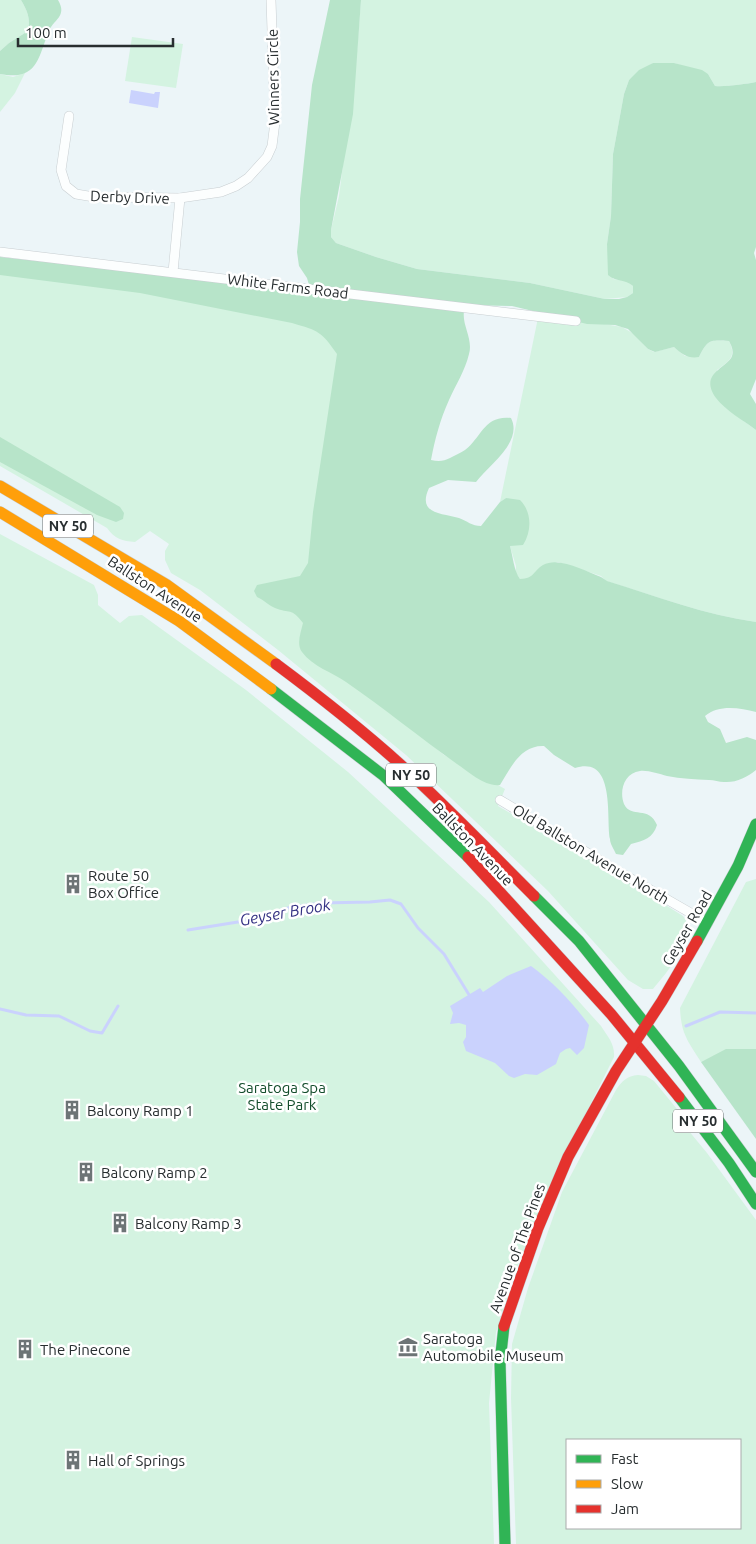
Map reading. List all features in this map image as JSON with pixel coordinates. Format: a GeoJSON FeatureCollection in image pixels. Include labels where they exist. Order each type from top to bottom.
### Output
{"type":"FeatureCollection","features":[{"type":"Feature","properties":{"kind":"main road","name":"Ballston Avenue"},"geometry":{"type":"LineString","coordinates":[[0,486],[167,585],[278,665],[346,718],[400,764],[448,809],[579,940],[679,1066],[756,1172]]}},
{"type":"Feature","properties":{"kind":"main road","name":"Ballston Avenue"},"geometry":{"type":"LineString","coordinates":[[0,512],[179,621],[285,699],[384,776],[458,846],[635,1042],[676,1092],[729,1163],[756,1204]]}},
{"type":"Feature","properties":{"kind":"main road","name":"Geyser Road"},"geometry":{"type":"LineString","coordinates":[[635,1042],[662,1001],[708,923],[738,866],[756,824]]}},
{"type":"Feature","properties":{"kind":"main road","name":"Avenue of The Pines"},"geometry":{"type":"LineString","coordinates":[[505,1544],[504,1435],[500,1362],[503,1328],[538,1228],[568,1157],[616,1071],[635,1042]]}},
{"type":"Feature","properties":{"kind":"street","name":"Winners Circle"},"geometry":{"type":"LineString","coordinates":[[180,198],[221,192],[236,186],[248,178],[267,157],[272,146],[276,122],[271,0]]}},
{"type":"Feature","properties":{"kind":"street","name":"Derby Drive"},"geometry":{"type":"LineString","coordinates":[[69,116],[61,170],[66,186],[76,194],[94,197],[180,198]]}},
{"type":"Feature","properties":{"kind":"street"},"geometry":{"type":"LineString","coordinates":[[173,272],[180,198]]}},
{"type":"Feature","properties":{"kind":"street","name":"White Farms Road"},"geometry":{"type":"LineString","coordinates":[[0,252],[576,321]]}},
{"type":"Feature","properties":{"kind":"street","name":"Old Ballston Avenue North"},"geometry":{"type":"LineString","coordinates":[[500,800],[708,923]]}},
{"type":"Feature","properties":{"kind":"green space"},"geometry":{"type":"Polygon","coordinates":[[[0,0],[21,0],[27,11],[29,22],[28,31],[0,51],[0,0]]]}},
{"type":"Feature","properties":{"kind":"green space"},"geometry":{"type":"Polygon","coordinates":[[[21,0],[58,0],[61,6],[61,14],[50,28],[34,66],[21,74],[0,74],[0,51],[28,31],[28,15],[21,0]]]}},
{"type":"Feature","properties":{"kind":"green space"},"geometry":{"type":"Polygon","coordinates":[[[330,0],[361,0],[353,114],[331,237],[336,243],[417,269],[530,283],[605,299],[627,297],[633,293],[633,286],[608,275],[607,244],[611,216],[613,154],[624,94],[629,80],[639,70],[653,63],[674,63],[702,70],[708,74],[715,86],[756,82],[756,247],[754,253],[756,260],[756,379],[750,394],[756,404],[756,430],[725,407],[711,390],[710,383],[712,377],[732,356],[729,341],[710,342],[699,357],[688,357],[674,347],[655,352],[648,349],[628,329],[615,325],[587,324],[512,306],[466,305],[464,317],[470,341],[469,354],[463,372],[443,415],[431,460],[448,459],[462,452],[471,445],[489,423],[502,418],[511,418],[514,427],[513,436],[509,444],[476,482],[448,480],[429,488],[426,497],[428,508],[438,513],[481,526],[500,502],[506,498],[520,500],[529,516],[528,534],[523,545],[510,546],[515,568],[520,579],[531,576],[543,565],[557,562],[564,563],[587,571],[607,581],[681,604],[718,615],[756,622],[756,712],[737,708],[723,708],[705,716],[708,722],[720,729],[726,743],[747,737],[756,740],[756,770],[733,782],[678,778],[646,771],[635,772],[630,775],[624,783],[622,794],[624,804],[631,811],[649,815],[657,825],[650,836],[631,844],[623,855],[616,854],[611,843],[606,791],[603,779],[597,771],[588,766],[575,768],[554,755],[544,746],[529,749],[523,753],[508,771],[500,785],[489,784],[483,781],[472,775],[346,682],[312,662],[300,649],[303,623],[299,618],[293,613],[275,608],[257,597],[254,591],[257,585],[300,576],[308,563],[313,512],[337,354],[323,336],[314,330],[292,323],[140,293],[0,275],[0,257],[225,281],[232,285],[290,289],[309,285],[299,266],[297,252],[300,199],[312,85],[330,0]]]}},
{"type":"Feature","properties":{"kind":"green space"},"geometry":{"type":"Polygon","coordinates":[[[361,0],[756,0],[756,82],[715,86],[708,74],[674,63],[653,63],[629,80],[624,94],[613,154],[611,216],[607,244],[613,279],[627,281],[633,286],[633,293],[627,297],[605,299],[530,283],[417,269],[336,243],[331,237],[339,196],[356,64],[361,0]]]}},
{"type":"Feature","properties":{"kind":"green space"},"geometry":{"type":"Polygon","coordinates":[[[132,37],[183,44],[176,88],[125,81],[132,37]]]}},
{"type":"Feature","properties":{"kind":"green space"},"geometry":{"type":"Polygon","coordinates":[[[25,73],[15,93],[0,112],[0,74],[13,77],[25,73]]]}},
{"type":"Feature","properties":{"kind":"green space"},"geometry":{"type":"Polygon","coordinates":[[[0,257],[391,305],[303,636],[444,755],[505,789],[498,806],[624,879],[683,916],[688,924],[685,942],[676,959],[653,989],[643,989],[628,980],[548,891],[406,755],[278,650],[200,590],[171,573],[165,560],[165,551],[169,544],[150,531],[135,542],[119,539],[107,528],[0,466],[0,257]]]}},
{"type":"Feature","properties":{"kind":"green space"},"geometry":{"type":"Polygon","coordinates":[[[539,313],[622,327],[634,334],[648,349],[654,352],[674,347],[685,356],[699,357],[710,342],[729,341],[732,351],[731,358],[717,370],[725,407],[756,430],[756,622],[718,615],[681,604],[606,581],[601,576],[558,562],[538,569],[534,576],[520,579],[516,573],[516,566],[510,546],[506,498],[500,502],[539,313]]]}},
{"type":"Feature","properties":{"kind":"green space"},"geometry":{"type":"Polygon","coordinates":[[[0,437],[120,507],[124,513],[123,519],[116,522],[97,515],[0,462],[0,437]]]}},
{"type":"Feature","properties":{"kind":"green space","name":"Saratoga Spa State Park"},"geometry":{"type":"Polygon","coordinates":[[[0,534],[94,585],[98,595],[98,605],[120,623],[129,616],[142,615],[246,690],[348,772],[489,902],[601,1026],[610,1041],[614,1057],[549,1187],[514,1275],[496,1332],[489,1403],[494,1544],[0,1544],[0,534]]]}},
{"type":"Feature","properties":{"kind":"green space"},"geometry":{"type":"Polygon","coordinates":[[[756,879],[756,1103],[722,1052],[701,1062],[684,1031],[680,1008],[746,882],[756,879]]]}},
{"type":"Feature","properties":{"kind":"green space"},"geometry":{"type":"Polygon","coordinates":[[[726,1049],[756,1049],[756,1139],[701,1062],[726,1049]]]}},
{"type":"Feature","properties":{"kind":"green space"},"geometry":{"type":"Polygon","coordinates":[[[631,1076],[646,1076],[654,1081],[681,1114],[688,1130],[756,1220],[756,1544],[516,1544],[511,1398],[512,1344],[528,1288],[562,1192],[616,1090],[620,1084],[631,1076]]]}},
{"type":"Feature","properties":{"kind":"water"},"geometry":{"type":"Polygon","coordinates":[[[131,90],[154,94],[155,92],[160,92],[158,108],[129,103],[131,90]]]}},
{"type":"Feature","properties":{"kind":"water"},"geometry":{"type":"Polygon","coordinates":[[[531,966],[562,993],[589,1025],[584,1048],[577,1055],[570,1048],[566,1049],[560,1053],[556,1064],[537,1075],[525,1074],[514,1078],[509,1076],[495,1063],[466,1051],[463,1042],[466,1037],[466,1025],[459,1023],[450,1024],[453,1013],[450,1006],[480,988],[483,992],[507,976],[531,966]]]}},
{"type":"Feature","properties":{"kind":"waterway","name":"Geyser Brook"},"geometry":{"type":"LineString","coordinates":[[188,930],[244,921],[288,908],[321,903],[390,900],[401,904],[418,928],[444,954],[471,998]]}},
{"type":"Feature","properties":{"kind":"waterway","name":"Geyser Brook"},"geometry":{"type":"LineString","coordinates":[[0,1009],[26,1015],[59,1016],[90,1031],[102,1033],[118,1006]]}},
{"type":"Feature","properties":{"kind":"waterway","name":"Geyser Brook"},"geometry":{"type":"LineString","coordinates":[[686,1026],[720,1012],[756,1013]]}},
{"type":"Feature","properties":{"kind":"traffic: fast"},"geometry":{"type":"LineString","coordinates":[[271,689],[384,776],[468,857]]}},
{"type":"Feature","properties":{"kind":"traffic: fast"},"geometry":{"type":"LineString","coordinates":[[697,941],[738,866],[756,824]]}},
{"type":"Feature","properties":{"kind":"traffic: fast"},"geometry":{"type":"LineString","coordinates":[[534,896],[579,941],[679,1066],[756,1172]]}},
{"type":"Feature","properties":{"kind":"traffic: fast"},"geometry":{"type":"LineString","coordinates":[[679,1097],[729,1163],[756,1204]]}},
{"type":"Feature","properties":{"kind":"traffic: fast"},"geometry":{"type":"LineString","coordinates":[[504,1326],[500,1362],[505,1544]]}},
{"type":"Feature","properties":{"kind":"traffic: slow"},"geometry":{"type":"LineString","coordinates":[[0,486],[167,585],[276,664]]}},
{"type":"Feature","properties":{"kind":"traffic: slow"},"geometry":{"type":"LineString","coordinates":[[0,512],[179,621],[271,689]]}},
{"type":"Feature","properties":{"kind":"traffic: jam"},"geometry":{"type":"LineString","coordinates":[[276,664],[340,713],[401,765],[452,813],[534,896]]}},
{"type":"Feature","properties":{"kind":"traffic: jam"},"geometry":{"type":"LineString","coordinates":[[468,857],[611,1014],[679,1097]]}},
{"type":"Feature","properties":{"kind":"traffic: jam"},"geometry":{"type":"LineString","coordinates":[[504,1326],[538,1228],[568,1157],[616,1071],[662,1001],[697,941]]}},
{"type":"Feature","properties":{"kind":"place","name":"Route 50 Box Office"},"geometry":{"type":"Point","coordinates":[73,884]}},
{"type":"Feature","properties":{"kind":"place","name":"Balcony Ramp 1"},"geometry":{"type":"Point","coordinates":[72,1110]}},
{"type":"Feature","properties":{"kind":"place","name":"Balcony Ramp 2"},"geometry":{"type":"Point","coordinates":[86,1172]}},
{"type":"Feature","properties":{"kind":"place","name":"Balcony Ramp 3"},"geometry":{"type":"Point","coordinates":[120,1223]}},
{"type":"Feature","properties":{"kind":"place","name":"Saratoga Automobile Museum"},"geometry":{"type":"Point","coordinates":[408,1347]}},
{"type":"Feature","properties":{"kind":"place","name":"The Pinecone"},"geometry":{"type":"Point","coordinates":[25,1349]}},
{"type":"Feature","properties":{"kind":"place","name":"Hall of Springs"},"geometry":{"type":"Point","coordinates":[73,1460]}}]}
